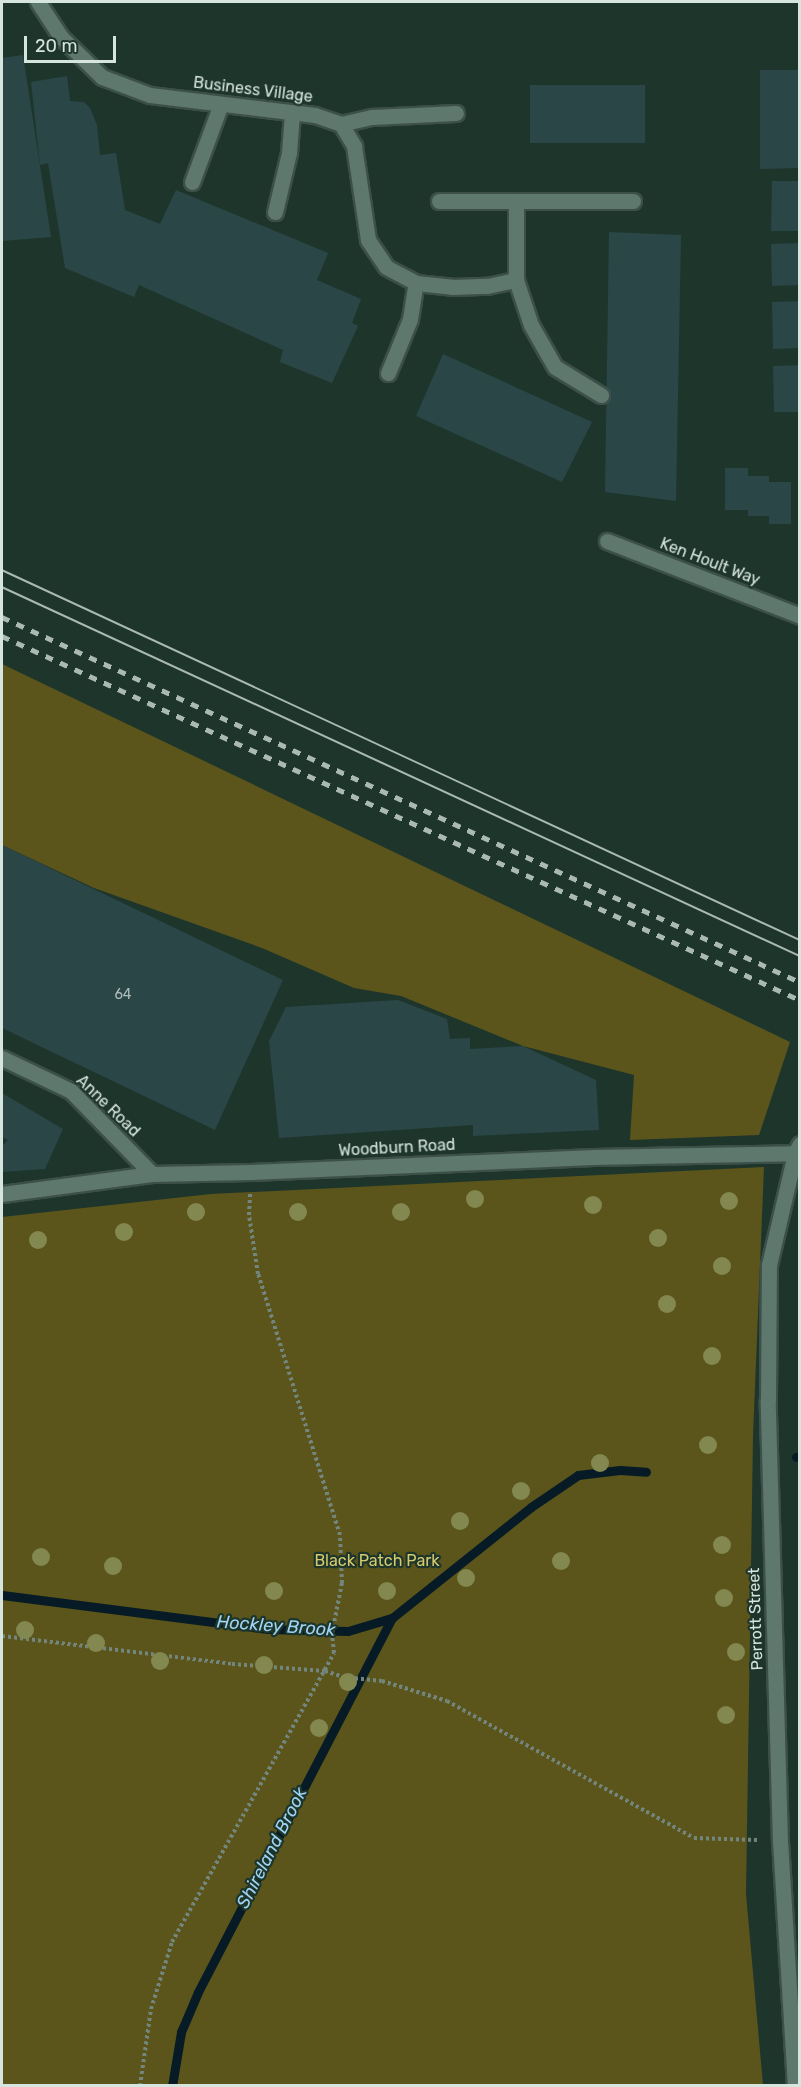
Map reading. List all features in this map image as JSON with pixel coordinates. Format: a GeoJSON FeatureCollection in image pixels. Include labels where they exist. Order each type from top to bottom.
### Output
{"type":"FeatureCollection","features":[{"type":"Feature","properties":{"kind":"street","name":"Business Village"},"geometry":{"type":"LineString","coordinates":[[38,2],[61,37],[102,77],[150,95],[315,115],[341,124]]}},
{"type":"Feature","properties":{"kind":"street"},"geometry":{"type":"LineString","coordinates":[[192,182],[221,104]]}},
{"type":"Feature","properties":{"kind":"street"},"geometry":{"type":"LineString","coordinates":[[275,212],[289,153],[292,112]]}},
{"type":"Feature","properties":{"kind":"street"},"geometry":{"type":"LineString","coordinates":[[456,114],[372,117],[341,124],[354,146],[368,240],[386,267],[416,283],[452,287],[487,286],[516,280]]}},
{"type":"Feature","properties":{"kind":"street"},"geometry":{"type":"LineString","coordinates":[[439,201],[633,201]]}},
{"type":"Feature","properties":{"kind":"street"},"geometry":{"type":"LineString","coordinates":[[516,201],[516,280],[531,325],[555,367],[601,394]]}},
{"type":"Feature","properties":{"kind":"street"},"geometry":{"type":"LineString","coordinates":[[388,373],[410,319],[416,283]]}},
{"type":"Feature","properties":{"kind":"street","name":"Ken Hoult Way"},"geometry":{"type":"LineString","coordinates":[[607,541],[800,616]]}},
{"type":"Feature","properties":{"kind":"street","name":"Anne Road"},"geometry":{"type":"LineString","coordinates":[[2,1058],[71,1091],[152,1174]]}},
{"type":"Feature","properties":{"kind":"street","name":"Woodburn Road"},"geometry":{"type":"LineString","coordinates":[[2,1194],[152,1174],[251,1172],[797,1148]]}},
{"type":"Feature","properties":{"kind":"street","name":"Perrott Street"},"geometry":{"type":"LineString","coordinates":[[795,2085],[780,1843],[768,1400],[769,1265],[797,1148]]}},
{"type":"Feature","properties":{"kind":"path"},"geometry":{"type":"LineString","coordinates":[[140,2085],[151,2009],[172,1942],[334,1653],[332,1633],[342,1583],[340,1535],[258,1274],[249,1215],[251,1172]]}},
{"type":"Feature","properties":{"kind":"path"},"geometry":{"type":"LineString","coordinates":[[2,1636],[231,1664],[325,1671],[344,1677],[382,1682],[447,1701],[694,1838],[780,1843]]}},
{"type":"Feature","properties":{"kind":"green space"},"geometry":{"type":"Polygon","coordinates":[[[2,664],[790,1042],[759,1135],[630,1140],[634,1075],[523,1046],[401,996],[354,988],[262,948],[94,888],[2,845],[2,664]]]}},
{"type":"Feature","properties":{"kind":"green space","name":"Black Patch Park"},"geometry":{"type":"Polygon","coordinates":[[[764,1167],[753,1436],[746,1894],[763,2085],[2,2085],[2,1217],[211,1194],[764,1167]]]}},
{"type":"Feature","properties":{"kind":"building"},"geometry":{"type":"Polygon","coordinates":[[[23,55],[51,237],[3,241],[2,58],[23,55]]]}},
{"type":"Feature","properties":{"kind":"building"},"geometry":{"type":"Polygon","coordinates":[[[760,70],[800,70],[800,168],[760,169],[760,70]]]}},
{"type":"Feature","properties":{"kind":"building"},"geometry":{"type":"Polygon","coordinates":[[[67,76],[70,101],[84,102],[90,108],[97,125],[100,155],[116,153],[125,210],[160,224],[176,190],[328,253],[317,280],[361,299],[352,323],[358,326],[332,383],[280,362],[283,350],[139,285],[134,297],[65,268],[48,163],[40,165],[31,82],[67,76]]]}},
{"type":"Feature","properties":{"kind":"building"},"geometry":{"type":"Polygon","coordinates":[[[530,85],[645,85],[645,143],[530,143],[530,85]]]}},
{"type":"Feature","properties":{"kind":"building"},"geometry":{"type":"Polygon","coordinates":[[[772,181],[800,181],[800,231],[771,231],[772,181]]]}},
{"type":"Feature","properties":{"kind":"building"},"geometry":{"type":"Polygon","coordinates":[[[609,232],[681,235],[676,501],[605,492],[609,232]]]}},
{"type":"Feature","properties":{"kind":"building"},"geometry":{"type":"Polygon","coordinates":[[[800,243],[800,285],[772,286],[771,244],[800,243]]]}},
{"type":"Feature","properties":{"kind":"building"},"geometry":{"type":"Polygon","coordinates":[[[800,301],[800,348],[773,349],[772,302],[800,301]]]}},
{"type":"Feature","properties":{"kind":"building"},"geometry":{"type":"Polygon","coordinates":[[[443,354],[592,422],[562,482],[416,416],[443,354]]]}},
{"type":"Feature","properties":{"kind":"building"},"geometry":{"type":"Polygon","coordinates":[[[800,365],[800,412],[774,412],[773,366],[800,365]]]}},
{"type":"Feature","properties":{"kind":"building"},"geometry":{"type":"Polygon","coordinates":[[[725,468],[748,468],[748,476],[769,476],[769,482],[791,482],[791,524],[769,524],[769,516],[748,516],[748,510],[725,510],[725,468]]]}},
{"type":"Feature","properties":{"kind":"building"},"geometry":{"type":"Polygon","coordinates":[[[2,845],[283,980],[215,1130],[2,1028],[2,845]]]}},
{"type":"Feature","properties":{"kind":"building"},"geometry":{"type":"Polygon","coordinates":[[[398,1000],[447,1019],[450,1039],[470,1038],[470,1049],[523,1046],[596,1080],[599,1130],[473,1136],[473,1125],[279,1138],[269,1041],[286,1007],[398,1000]]]}},
{"type":"Feature","properties":{"kind":"building"},"geometry":{"type":"Polygon","coordinates":[[[2,1093],[63,1129],[45,1169],[2,1172],[2,1146],[8,1140],[2,1137],[2,1093]]]}},
{"type":"Feature","properties":{"kind":"waterway","name":"Hockley Brook"},"geometry":{"type":"LineString","coordinates":[[796,1457],[800,1456]]}},
{"type":"Feature","properties":{"kind":"waterway","name":"Hockley Brook"},"geometry":{"type":"LineString","coordinates":[[2,1595],[268,1629],[348,1631],[392,1618],[531,1507],[578,1475],[620,1470],[646,1472]]}},
{"type":"Feature","properties":{"kind":"waterway","name":"Shireland Brook"},"geometry":{"type":"LineString","coordinates":[[172,2086],[181,2032],[198,1992],[392,1618]]}},
{"type":"Feature","properties":{"kind":"tram line"},"geometry":{"type":"LineString","coordinates":[[2,570],[800,940]]}},
{"type":"Feature","properties":{"kind":"tram line"},"geometry":{"type":"LineString","coordinates":[[2,587],[800,956]]}},
{"type":"Feature","properties":{"kind":"railway"},"geometry":{"type":"LineString","coordinates":[[2,617],[800,982]]}},
{"type":"Feature","properties":{"kind":"railway"},"geometry":{"type":"LineString","coordinates":[[2,636],[800,1000]]}}]}
